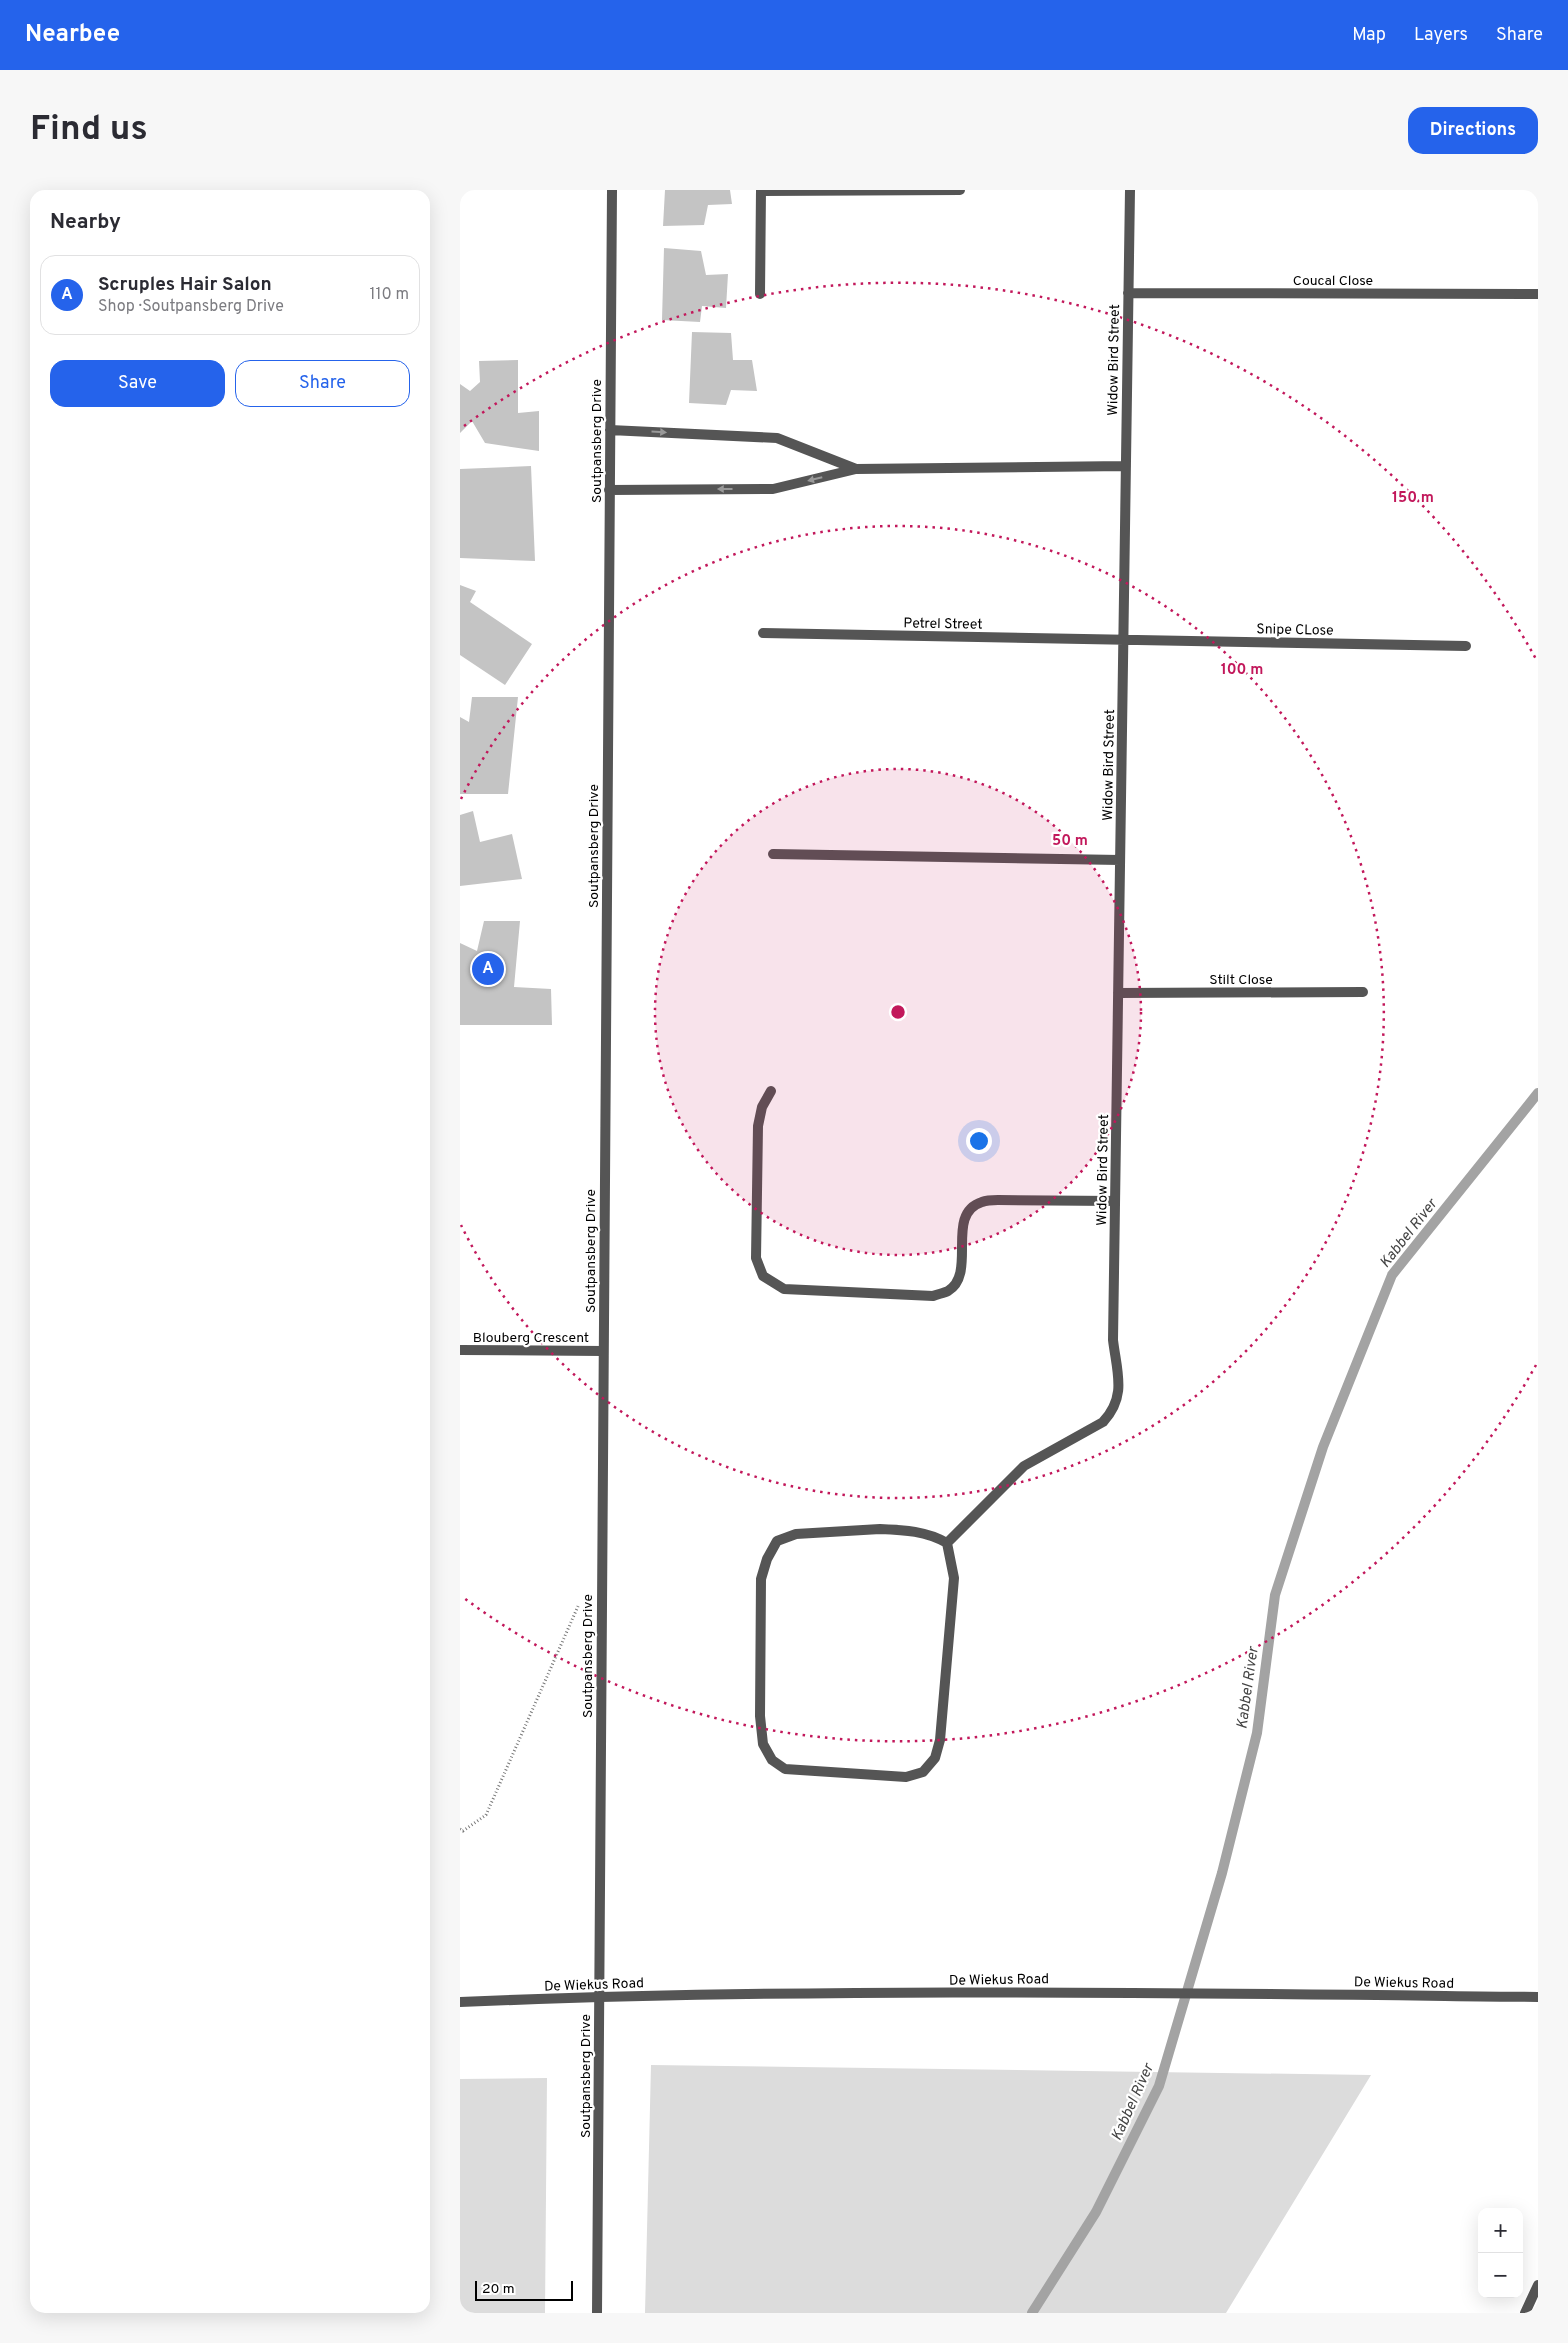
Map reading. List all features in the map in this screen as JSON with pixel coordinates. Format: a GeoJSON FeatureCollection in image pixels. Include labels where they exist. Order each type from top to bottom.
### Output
{"type":"FeatureCollection","features":[{"type":"Feature","properties":{"kind":"street","name":"Soutpansberg Drive"},"geometry":{"type":"LineString","coordinates":[[596,2313],[612,190]]}},
{"type":"Feature","properties":{"kind":"street"},"geometry":{"type":"LineString","coordinates":[[760,294],[761,191],[960,190]]}},
{"type":"Feature","properties":{"kind":"street","name":"Widow Bird Street"},"geometry":{"type":"LineString","coordinates":[[947,1543],[1024,1466],[1102,1422],[1112,1413],[1120,1391],[1113,1340],[1130,190]]}},
{"type":"Feature","properties":{"kind":"street","name":"Coucal Close"},"geometry":{"type":"LineString","coordinates":[[1128,293],[1538,294]]}},
{"type":"Feature","properties":{"kind":"street"},"geometry":{"type":"LineString","coordinates":[[610,430],[777,438],[856,469]]}},
{"type":"Feature","properties":{"kind":"street"},"geometry":{"type":"LineString","coordinates":[[609,490],[774,489],[856,469],[1126,466]]}},
{"type":"Feature","properties":{"kind":"street","name":"Petrel Street"},"geometry":{"type":"LineString","coordinates":[[763,633],[1123,640]]}},
{"type":"Feature","properties":{"kind":"street","name":"Snipe CLose"},"geometry":{"type":"LineString","coordinates":[[1123,640],[1466,646]]}},
{"type":"Feature","properties":{"kind":"street"},"geometry":{"type":"LineString","coordinates":[[773,854],[1120,860]]}},
{"type":"Feature","properties":{"kind":"street","name":"Stilt Close"},"geometry":{"type":"LineString","coordinates":[[1118,993],[1364,992]]}},
{"type":"Feature","properties":{"kind":"street"},"geometry":{"type":"LineString","coordinates":[[771,1091],[762,1107],[758,1126],[756,1258],[763,1276],[784,1289],[933,1296],[948,1290],[958,1279],[961,1266],[963,1226],[970,1210],[982,1202],[998,1200],[1115,1201]]}},
{"type":"Feature","properties":{"kind":"street","name":"Blouberg Crescent"},"geometry":{"type":"LineString","coordinates":[[460,1350],[603,1351]]}},
{"type":"Feature","properties":{"kind":"street"},"geometry":{"type":"LineString","coordinates":[[880,1529],[920,1532],[934,1535],[947,1543],[954,1578],[942,1723],[935,1758],[923,1772],[906,1777],[785,1769],[772,1760],[763,1744],[760,1716],[761,1579],[767,1559],[777,1541],[796,1534],[880,1529]]}},
{"type":"Feature","properties":{"kind":"street","name":"De Wiekus Road"},"geometry":{"type":"LineString","coordinates":[[460,2002],[599,1997],[1067,1992],[1538,1997]]}},
{"type":"Feature","properties":{"kind":"street"},"geometry":{"type":"LineString","coordinates":[[1525,2313],[1538,2285]]}},
{"type":"Feature","properties":{"kind":"path"},"geometry":{"type":"LineString","coordinates":[[460,1829],[463,1831],[486,1815],[582,1597]]}},
{"type":"Feature","properties":{"kind":"shaded area"},"geometry":{"type":"Polygon","coordinates":[[[651,2065],[1371,2075],[1226,2313],[645,2313],[651,2065]]]}},
{"type":"Feature","properties":{"kind":"shaded area"},"geometry":{"type":"Polygon","coordinates":[[[547,2078],[545,2313],[460,2313],[460,2079],[547,2078]]]}},
{"type":"Feature","properties":{"kind":"building"},"geometry":{"type":"Polygon","coordinates":[[[665,190],[730,190],[732,204],[708,205],[704,225],[663,226],[665,190]]]}},
{"type":"Feature","properties":{"kind":"building"},"geometry":{"type":"Polygon","coordinates":[[[664,248],[701,251],[706,275],[728,274],[726,308],[702,306],[700,322],[662,320],[664,248]]]}},
{"type":"Feature","properties":{"kind":"building"},"geometry":{"type":"Polygon","coordinates":[[[692,332],[731,333],[733,360],[752,360],[757,391],[731,390],[726,405],[689,403],[692,332]]]}},
{"type":"Feature","properties":{"kind":"building"},"geometry":{"type":"Polygon","coordinates":[[[518,360],[518,413],[539,411],[539,451],[485,443],[472,421],[460,433],[460,384],[470,391],[480,382],[479,361],[518,360]]]}},
{"type":"Feature","properties":{"kind":"building"},"geometry":{"type":"Polygon","coordinates":[[[531,466],[535,561],[460,558],[460,469],[531,466]]]}},
{"type":"Feature","properties":{"kind":"building"},"geometry":{"type":"Polygon","coordinates":[[[460,585],[476,591],[470,602],[532,644],[505,685],[460,655],[460,585]]]}},
{"type":"Feature","properties":{"kind":"building"},"geometry":{"type":"Polygon","coordinates":[[[472,697],[518,697],[508,794],[460,794],[460,717],[469,722],[472,697]]]}},
{"type":"Feature","properties":{"kind":"building"},"geometry":{"type":"Polygon","coordinates":[[[473,811],[480,842],[512,834],[522,879],[460,886],[460,815],[473,811]]]}},
{"type":"Feature","properties":{"kind":"building"},"geometry":{"type":"Polygon","coordinates":[[[484,921],[520,921],[514,987],[551,989],[552,1025],[460,1025],[460,943],[477,951],[484,921]]]}},
{"type":"Feature","properties":{"kind":"waterway","name":"Kabbel River"},"geometry":{"type":"LineString","coordinates":[[1032,2313],[1096,2212],[1159,2086],[1222,1873],[1257,1733],[1275,1595],[1323,1447],[1392,1275],[1538,1093]]}},
{"type":"Feature","properties":{"kind":"place","name":"Scruples Hair Salon"},"geometry":{"type":"Point","coordinates":[488,969]}}]}
